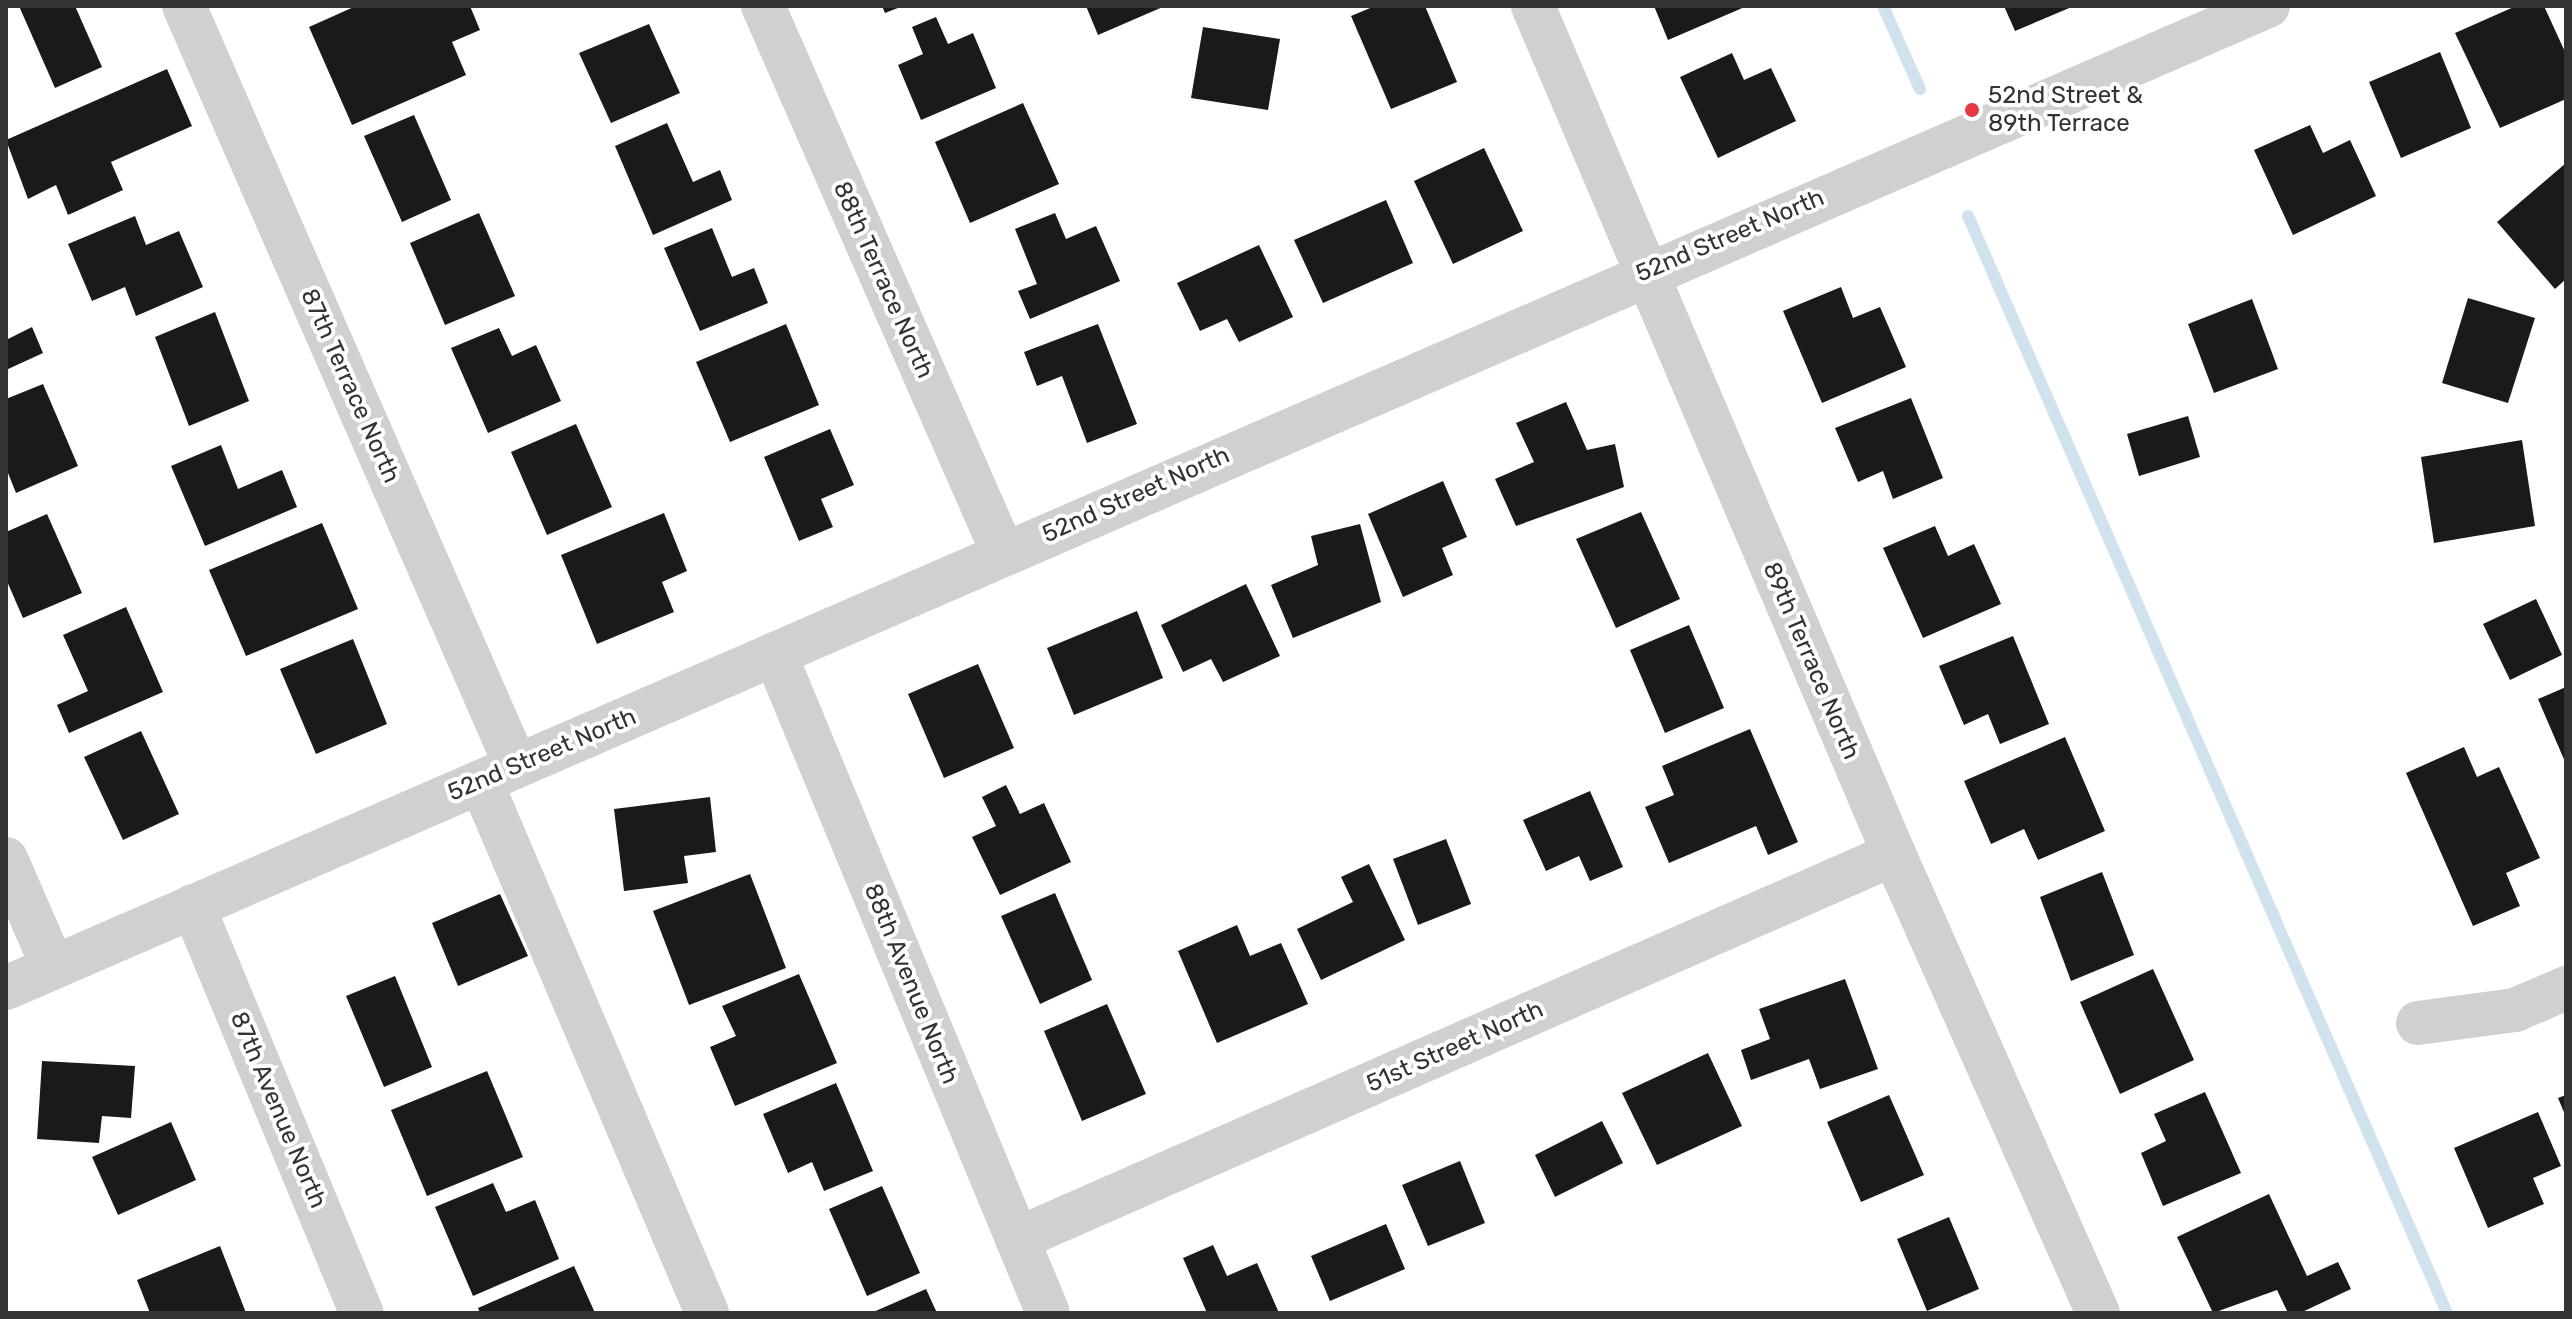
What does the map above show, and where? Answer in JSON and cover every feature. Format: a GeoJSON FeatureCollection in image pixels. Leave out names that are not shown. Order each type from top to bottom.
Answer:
{"type":"FeatureCollection","features":[{"type":"Feature","properties":{"kind":"street","name":"87th Terrace North"},"geometry":{"type":"LineString","coordinates":[[184,6],[499,774],[707,1313]]}},
{"type":"Feature","properties":{"kind":"street","name":"88th Terrace North"},"geometry":{"type":"LineString","coordinates":[[763,6],[1003,553]]}},
{"type":"Feature","properties":{"kind":"street","name":"89th Terrace North"},"geometry":{"type":"LineString","coordinates":[[1533,6],[1894,854],[2098,1313]]}},
{"type":"Feature","properties":{"kind":"street","name":"52nd Street North"},"geometry":{"type":"LineString","coordinates":[[6,988],[1645,273],[2218,16],[2268,6]]}},
{"type":"Feature","properties":{"kind":"street","name":"88th Avenue North"},"geometry":{"type":"LineString","coordinates":[[775,654],[1048,1313]]}},
{"type":"Feature","properties":{"kind":"street","name":"51st Street North"},"geometry":{"type":"LineString","coordinates":[[1017,1239],[1894,854]]}},
{"type":"Feature","properties":{"kind":"street"},"geometry":{"type":"LineString","coordinates":[[6,859],[53,967]]}},
{"type":"Feature","properties":{"kind":"street","name":"87th Avenue North"},"geometry":{"type":"LineString","coordinates":[[193,906],[362,1313]]}},
{"type":"Feature","properties":{"kind":"street"},"geometry":{"type":"LineString","coordinates":[[2418,1023],[2515,1010],[2566,988]]}},
{"type":"Feature","properties":{"kind":"building"},"geometry":{"type":"Polygon","coordinates":[[[19,6],[75,6],[102,67],[55,88],[19,6]]]}},
{"type":"Feature","properties":{"kind":"building"},"geometry":{"type":"Polygon","coordinates":[[[356,6],[470,6],[480,30],[452,42],[466,75],[352,125],[309,27],[356,6]]]}},
{"type":"Feature","properties":{"kind":"building"},"geometry":{"type":"Polygon","coordinates":[[[882,6],[903,6],[885,13],[882,6]]]}},
{"type":"Feature","properties":{"kind":"building"},"geometry":{"type":"Polygon","coordinates":[[[1086,6],[1165,6],[1098,35],[1086,6]]]}},
{"type":"Feature","properties":{"kind":"building"},"geometry":{"type":"Polygon","coordinates":[[[1375,6],[1425,6],[1457,82],[1391,109],[1351,16],[1375,6]]]}},
{"type":"Feature","properties":{"kind":"building"},"geometry":{"type":"Polygon","coordinates":[[[1654,6],[1747,6],[1668,40],[1654,6]]]}},
{"type":"Feature","properties":{"kind":"building"},"geometry":{"type":"Polygon","coordinates":[[[2004,6],[2074,6],[2015,31],[2004,6]]]}},
{"type":"Feature","properties":{"kind":"building"},"geometry":{"type":"Polygon","coordinates":[[[2516,6],[2544,6],[2566,54],[2566,99],[2500,128],[2455,33],[2516,6]]]}},
{"type":"Feature","properties":{"kind":"building"},"geometry":{"type":"Polygon","coordinates":[[[936,17],[948,44],[973,33],[996,88],[921,120],[898,65],[923,54],[912,27],[936,17]]]}},
{"type":"Feature","properties":{"kind":"building"},"geometry":{"type":"Polygon","coordinates":[[[649,24],[680,93],[611,123],[579,53],[649,24]]]}},
{"type":"Feature","properties":{"kind":"building"},"geometry":{"type":"Polygon","coordinates":[[[1203,27],[1280,39],[1268,110],[1191,98],[1203,27]]]}},
{"type":"Feature","properties":{"kind":"building"},"geometry":{"type":"Polygon","coordinates":[[[2440,52],[2471,128],[2401,158],[2369,82],[2440,52]]]}},
{"type":"Feature","properties":{"kind":"building"},"geometry":{"type":"Polygon","coordinates":[[[1732,53],[1744,80],[1771,68],[1796,121],[1718,158],[1680,77],[1732,53]]]}},
{"type":"Feature","properties":{"kind":"building"},"geometry":{"type":"Polygon","coordinates":[[[167,69],[192,126],[111,162],[123,190],[68,215],[56,185],[28,199],[6,140],[167,69]]]}},
{"type":"Feature","properties":{"kind":"building"},"geometry":{"type":"Polygon","coordinates":[[[1023,103],[1059,184],[970,223],[935,142],[1023,103]]]}},
{"type":"Feature","properties":{"kind":"building"},"geometry":{"type":"Polygon","coordinates":[[[414,115],[451,200],[402,222],[364,136],[414,115]]]}},
{"type":"Feature","properties":{"kind":"building"},"geometry":{"type":"Polygon","coordinates":[[[667,123],[693,182],[720,170],[732,200],[653,235],[615,146],[667,123]]]}},
{"type":"Feature","properties":{"kind":"building"},"geometry":{"type":"Polygon","coordinates":[[[2310,125],[2323,153],[2350,140],[2376,196],[2293,235],[2254,150],[2310,125]]]}},
{"type":"Feature","properties":{"kind":"building"},"geometry":{"type":"Polygon","coordinates":[[[1484,148],[1523,231],[1453,264],[1414,181],[1484,148]]]}},
{"type":"Feature","properties":{"kind":"building"},"geometry":{"type":"Polygon","coordinates":[[[2566,163],[2566,279],[2555,289],[2497,222],[2566,163]]]}},
{"type":"Feature","properties":{"kind":"building"},"geometry":{"type":"Polygon","coordinates":[[[1386,200],[1413,263],[1323,303],[1294,240],[1386,200]]]}},
{"type":"Feature","properties":{"kind":"building"},"geometry":{"type":"Polygon","coordinates":[[[479,213],[515,296],[445,325],[410,243],[479,213]]]}},
{"type":"Feature","properties":{"kind":"building"},"geometry":{"type":"Polygon","coordinates":[[[1055,213],[1066,239],[1096,226],[1120,281],[1030,319],[1018,291],[1037,284],[1015,229],[1055,213]]]}},
{"type":"Feature","properties":{"kind":"building"},"geometry":{"type":"Polygon","coordinates":[[[135,216],[146,245],[179,231],[203,287],[136,316],[125,287],[92,301],[68,244],[135,216]]]}},
{"type":"Feature","properties":{"kind":"building"},"geometry":{"type":"Polygon","coordinates":[[[712,228],[732,277],[754,268],[768,303],[700,331],[664,248],[712,228]]]}},
{"type":"Feature","properties":{"kind":"building"},"geometry":{"type":"Polygon","coordinates":[[[1259,245],[1293,317],[1239,342],[1227,319],[1200,331],[1177,283],[1259,245]]]}},
{"type":"Feature","properties":{"kind":"building"},"geometry":{"type":"Polygon","coordinates":[[[1841,287],[1853,318],[1880,307],[1906,367],[1822,403],[1783,311],[1841,287]]]}},
{"type":"Feature","properties":{"kind":"building"},"geometry":{"type":"Polygon","coordinates":[[[2468,298],[2535,318],[2508,403],[2442,383],[2468,298]]]}},
{"type":"Feature","properties":{"kind":"building"},"geometry":{"type":"Polygon","coordinates":[[[2252,299],[2278,369],[2214,393],[2188,324],[2252,299]]]}},
{"type":"Feature","properties":{"kind":"building"},"geometry":{"type":"Polygon","coordinates":[[[215,312],[249,401],[189,426],[155,337],[215,312]]]}},
{"type":"Feature","properties":{"kind":"building"},"geometry":{"type":"Polygon","coordinates":[[[786,324],[819,405],[730,442],[696,362],[786,324]]]}},
{"type":"Feature","properties":{"kind":"building"},"geometry":{"type":"Polygon","coordinates":[[[1098,324],[1137,424],[1087,443],[1062,376],[1037,386],[1024,352],[1098,324]]]}},
{"type":"Feature","properties":{"kind":"building"},"geometry":{"type":"Polygon","coordinates":[[[32,327],[43,353],[6,370],[6,340],[32,327]]]}},
{"type":"Feature","properties":{"kind":"building"},"geometry":{"type":"Polygon","coordinates":[[[499,328],[512,356],[536,345],[561,401],[488,433],[451,348],[499,328]]]}},
{"type":"Feature","properties":{"kind":"building"},"geometry":{"type":"Polygon","coordinates":[[[43,384],[78,466],[16,493],[6,468],[6,399],[43,384]]]}},
{"type":"Feature","properties":{"kind":"building"},"geometry":{"type":"Polygon","coordinates":[[[1911,398],[1943,478],[1893,499],[1883,471],[1858,482],[1835,428],[1911,398]]]}},
{"type":"Feature","properties":{"kind":"building"},"geometry":{"type":"Polygon","coordinates":[[[1566,402],[1587,450],[1615,444],[1624,487],[1516,526],[1495,479],[1534,462],[1516,423],[1566,402]]]}},
{"type":"Feature","properties":{"kind":"building"},"geometry":{"type":"Polygon","coordinates":[[[2188,416],[2200,457],[2139,476],[2127,434],[2188,416]]]}},
{"type":"Feature","properties":{"kind":"building"},"geometry":{"type":"Polygon","coordinates":[[[576,424],[612,507],[547,535],[511,452],[576,424]]]}},
{"type":"Feature","properties":{"kind":"building"},"geometry":{"type":"Polygon","coordinates":[[[830,429],[854,485],[821,499],[833,527],[799,541],[764,457],[830,429]]]}},
{"type":"Feature","properties":{"kind":"building"},"geometry":{"type":"Polygon","coordinates":[[[2522,440],[2535,526],[2434,543],[2421,457],[2522,440]]]}},
{"type":"Feature","properties":{"kind":"building"},"geometry":{"type":"Polygon","coordinates":[[[221,445],[238,489],[282,470],[297,507],[205,546],[171,466],[221,445]]]}},
{"type":"Feature","properties":{"kind":"building"},"geometry":{"type":"Polygon","coordinates":[[[1443,481],[1467,537],[1442,548],[1453,575],[1403,597],[1368,514],[1443,481]]]}},
{"type":"Feature","properties":{"kind":"building"},"geometry":{"type":"Polygon","coordinates":[[[1641,512],[1680,599],[1616,628],[1576,539],[1641,512]]]}},
{"type":"Feature","properties":{"kind":"building"},"geometry":{"type":"Polygon","coordinates":[[[664,513],[687,571],[662,582],[674,612],[597,644],[561,555],[664,513]]]}},
{"type":"Feature","properties":{"kind":"building"},"geometry":{"type":"Polygon","coordinates":[[[47,514],[82,593],[23,618],[6,579],[6,532],[47,514]]]}},
{"type":"Feature","properties":{"kind":"building"},"geometry":{"type":"Polygon","coordinates":[[[322,523],[358,609],[246,656],[209,570],[322,523]]]}},
{"type":"Feature","properties":{"kind":"building"},"geometry":{"type":"Polygon","coordinates":[[[1360,524],[1381,602],[1293,638],[1271,585],[1318,565],[1311,536],[1360,524]]]}},
{"type":"Feature","properties":{"kind":"building"},"geometry":{"type":"Polygon","coordinates":[[[1935,526],[1948,556],[1974,544],[2001,604],[1923,638],[1883,548],[1935,526]]]}},
{"type":"Feature","properties":{"kind":"building"},"geometry":{"type":"Polygon","coordinates":[[[1246,584],[1280,656],[1223,682],[1211,659],[1183,672],[1161,625],[1246,584]]]}},
{"type":"Feature","properties":{"kind":"building"},"geometry":{"type":"Polygon","coordinates":[[[2536,599],[2562,655],[2510,680],[2483,624],[2536,599]]]}},
{"type":"Feature","properties":{"kind":"building"},"geometry":{"type":"Polygon","coordinates":[[[126,607],[163,692],[69,733],[57,705],[88,691],[63,635],[126,607]]]}},
{"type":"Feature","properties":{"kind":"building"},"geometry":{"type":"Polygon","coordinates":[[[1137,611],[1163,678],[1074,715],[1047,648],[1137,611]]]}},
{"type":"Feature","properties":{"kind":"building"},"geometry":{"type":"Polygon","coordinates":[[[1689,625],[1724,708],[1665,733],[1630,650],[1689,625]]]}},
{"type":"Feature","properties":{"kind":"building"},"geometry":{"type":"Polygon","coordinates":[[[2013,636],[2049,724],[2000,744],[1988,714],[1964,725],[1939,666],[2013,636]]]}},
{"type":"Feature","properties":{"kind":"building"},"geometry":{"type":"Polygon","coordinates":[[[353,639],[387,724],[316,754],[280,669],[353,639]]]}},
{"type":"Feature","properties":{"kind":"building"},"geometry":{"type":"Polygon","coordinates":[[[978,664],[1014,748],[944,778],[908,694],[978,664]]]}},
{"type":"Feature","properties":{"kind":"building"},"geometry":{"type":"Polygon","coordinates":[[[2566,687],[2566,764],[2538,699],[2566,687]]]}},
{"type":"Feature","properties":{"kind":"building"},"geometry":{"type":"Polygon","coordinates":[[[1750,729],[1798,842],[1768,855],[1756,826],[1669,863],[1645,807],[1674,795],[1662,766],[1750,729]]]}},
{"type":"Feature","properties":{"kind":"building"},"geometry":{"type":"Polygon","coordinates":[[[141,731],[179,814],[123,840],[84,757],[141,731]]]}},
{"type":"Feature","properties":{"kind":"building"},"geometry":{"type":"Polygon","coordinates":[[[2065,737],[2105,831],[2038,860],[2024,829],[1991,844],[1964,781],[2065,737]]]}},
{"type":"Feature","properties":{"kind":"building"},"geometry":{"type":"Polygon","coordinates":[[[2464,747],[2477,777],[2499,767],[2540,858],[2506,873],[2520,906],[2473,926],[2406,773],[2464,747]]]}},
{"type":"Feature","properties":{"kind":"building"},"geometry":{"type":"Polygon","coordinates":[[[1006,785],[1020,814],[1044,803],[1071,862],[1000,895],[972,837],[996,826],[982,797],[1006,785]]]}},
{"type":"Feature","properties":{"kind":"building"},"geometry":{"type":"Polygon","coordinates":[[[1590,791],[1623,867],[1590,881],[1579,856],[1546,871],[1523,820],[1590,791]]]}},
{"type":"Feature","properties":{"kind":"building"},"geometry":{"type":"Polygon","coordinates":[[[710,797],[716,852],[684,856],[688,883],[624,891],[614,809],[710,797]]]}},
{"type":"Feature","properties":{"kind":"building"},"geometry":{"type":"Polygon","coordinates":[[[1446,839],[1471,904],[1418,925],[1393,859],[1446,839]]]}},
{"type":"Feature","properties":{"kind":"building"},"geometry":{"type":"Polygon","coordinates":[[[1369,864],[1405,940],[1321,980],[1297,929],[1353,902],[1341,877],[1369,864]]]}},
{"type":"Feature","properties":{"kind":"building"},"geometry":{"type":"Polygon","coordinates":[[[2102,872],[2134,955],[2071,981],[2040,897],[2102,872]]]}},
{"type":"Feature","properties":{"kind":"building"},"geometry":{"type":"Polygon","coordinates":[[[750,874],[786,968],[689,1005],[653,911],[750,874]]]}},
{"type":"Feature","properties":{"kind":"building"},"geometry":{"type":"Polygon","coordinates":[[[1055,893],[1092,980],[1040,1004],[1001,916],[1055,893]]]}},
{"type":"Feature","properties":{"kind":"building"},"geometry":{"type":"Polygon","coordinates":[[[500,894],[528,956],[458,986],[432,923],[500,894]]]}},
{"type":"Feature","properties":{"kind":"building"},"geometry":{"type":"Polygon","coordinates":[[[1237,925],[1250,956],[1281,943],[1308,1004],[1217,1043],[1178,951],[1237,925]]]}},
{"type":"Feature","properties":{"kind":"building"},"geometry":{"type":"Polygon","coordinates":[[[2153,969],[2194,1060],[2120,1094],[2080,1002],[2153,969]]]}},
{"type":"Feature","properties":{"kind":"building"},"geometry":{"type":"Polygon","coordinates":[[[799,974],[837,1063],[735,1106],[710,1047],[736,1036],[722,1006],[799,974]]]}},
{"type":"Feature","properties":{"kind":"building"},"geometry":{"type":"Polygon","coordinates":[[[395,976],[432,1067],[384,1087],[346,996],[395,976]]]}},
{"type":"Feature","properties":{"kind":"building"},"geometry":{"type":"Polygon","coordinates":[[[1845,979],[1878,1069],[1820,1089],[1809,1059],[1751,1080],[1741,1050],[1770,1039],[1759,1009],[1845,979]]]}},
{"type":"Feature","properties":{"kind":"building"},"geometry":{"type":"Polygon","coordinates":[[[1107,1004],[1146,1094],[1082,1121],[1044,1031],[1107,1004]]]}},
{"type":"Feature","properties":{"kind":"building"},"geometry":{"type":"Polygon","coordinates":[[[1708,1053],[1742,1126],[1657,1165],[1622,1093],[1708,1053]]]}},
{"type":"Feature","properties":{"kind":"building"},"geometry":{"type":"Polygon","coordinates":[[[42,1061],[135,1066],[131,1118],[102,1116],[99,1143],[37,1139],[42,1061]]]}},
{"type":"Feature","properties":{"kind":"building"},"geometry":{"type":"Polygon","coordinates":[[[487,1071],[523,1157],[427,1196],[391,1110],[487,1071]]]}},
{"type":"Feature","properties":{"kind":"building"},"geometry":{"type":"Polygon","coordinates":[[[836,1083],[873,1171],[824,1191],[812,1162],[788,1173],[763,1114],[836,1083]]]}},
{"type":"Feature","properties":{"kind":"building"},"geometry":{"type":"Polygon","coordinates":[[[2205,1092],[2241,1173],[2163,1206],[2141,1153],[2166,1141],[2154,1114],[2205,1092]]]}},
{"type":"Feature","properties":{"kind":"building"},"geometry":{"type":"Polygon","coordinates":[[[1889,1095],[1924,1175],[1861,1202],[1827,1122],[1889,1095]]]}},
{"type":"Feature","properties":{"kind":"building"},"geometry":{"type":"Polygon","coordinates":[[[2566,1095],[2566,1117],[2558,1098],[2566,1095]]]}},
{"type":"Feature","properties":{"kind":"building"},"geometry":{"type":"Polygon","coordinates":[[[2538,1112],[2561,1166],[2533,1178],[2544,1204],[2488,1228],[2454,1148],[2538,1112]]]}},
{"type":"Feature","properties":{"kind":"building"},"geometry":{"type":"Polygon","coordinates":[[[1602,1121],[1623,1163],[1555,1197],[1535,1155],[1602,1121]]]}},
{"type":"Feature","properties":{"kind":"building"},"geometry":{"type":"Polygon","coordinates":[[[171,1122],[196,1180],[118,1215],[92,1157],[171,1122]]]}},
{"type":"Feature","properties":{"kind":"building"},"geometry":{"type":"Polygon","coordinates":[[[1460,1161],[1485,1223],[1428,1246],[1402,1185],[1460,1161]]]}},
{"type":"Feature","properties":{"kind":"building"},"geometry":{"type":"Polygon","coordinates":[[[493,1183],[506,1212],[535,1200],[559,1259],[473,1296],[435,1207],[493,1183]]]}},
{"type":"Feature","properties":{"kind":"building"},"geometry":{"type":"Polygon","coordinates":[[[882,1186],[920,1273],[867,1296],[829,1209],[882,1186]]]}},
{"type":"Feature","properties":{"kind":"building"},"geometry":{"type":"Polygon","coordinates":[[[2269,1194],[2307,1276],[2338,1262],[2351,1289],[2300,1313],[2288,1313],[2277,1290],[2213,1313],[2177,1237],[2269,1194]]]}},
{"type":"Feature","properties":{"kind":"building"},"geometry":{"type":"Polygon","coordinates":[[[1949,1217],[1979,1289],[1927,1311],[1897,1239],[1949,1217]]]}},
{"type":"Feature","properties":{"kind":"building"},"geometry":{"type":"Polygon","coordinates":[[[1386,1224],[1405,1269],[1330,1301],[1311,1256],[1386,1224]]]}},
{"type":"Feature","properties":{"kind":"building"},"geometry":{"type":"Polygon","coordinates":[[[1213,1245],[1227,1276],[1257,1263],[1279,1313],[1207,1313],[1183,1258],[1213,1245]]]}},
{"type":"Feature","properties":{"kind":"building"},"geometry":{"type":"Polygon","coordinates":[[[220,1246],[246,1313],[150,1313],[137,1280],[220,1246]]]}},
{"type":"Feature","properties":{"kind":"building"},"geometry":{"type":"Polygon","coordinates":[[[574,1266],[595,1313],[480,1313],[478,1308],[574,1266]]]}},
{"type":"Feature","properties":{"kind":"building"},"geometry":{"type":"Polygon","coordinates":[[[926,1289],[937,1313],[871,1313],[926,1289]]]}},
{"type":"Feature","properties":{"kind":"waterway"},"geometry":{"type":"LineString","coordinates":[[1883,6],[1920,89]]}},
{"type":"Feature","properties":{"kind":"waterway"},"geometry":{"type":"LineString","coordinates":[[1968,216],[2447,1313]]}},
{"type":"Feature","properties":{"kind":"place","name":"52nd Street & 89th Terrace"},"geometry":{"type":"Point","coordinates":[1972,110]}}]}
